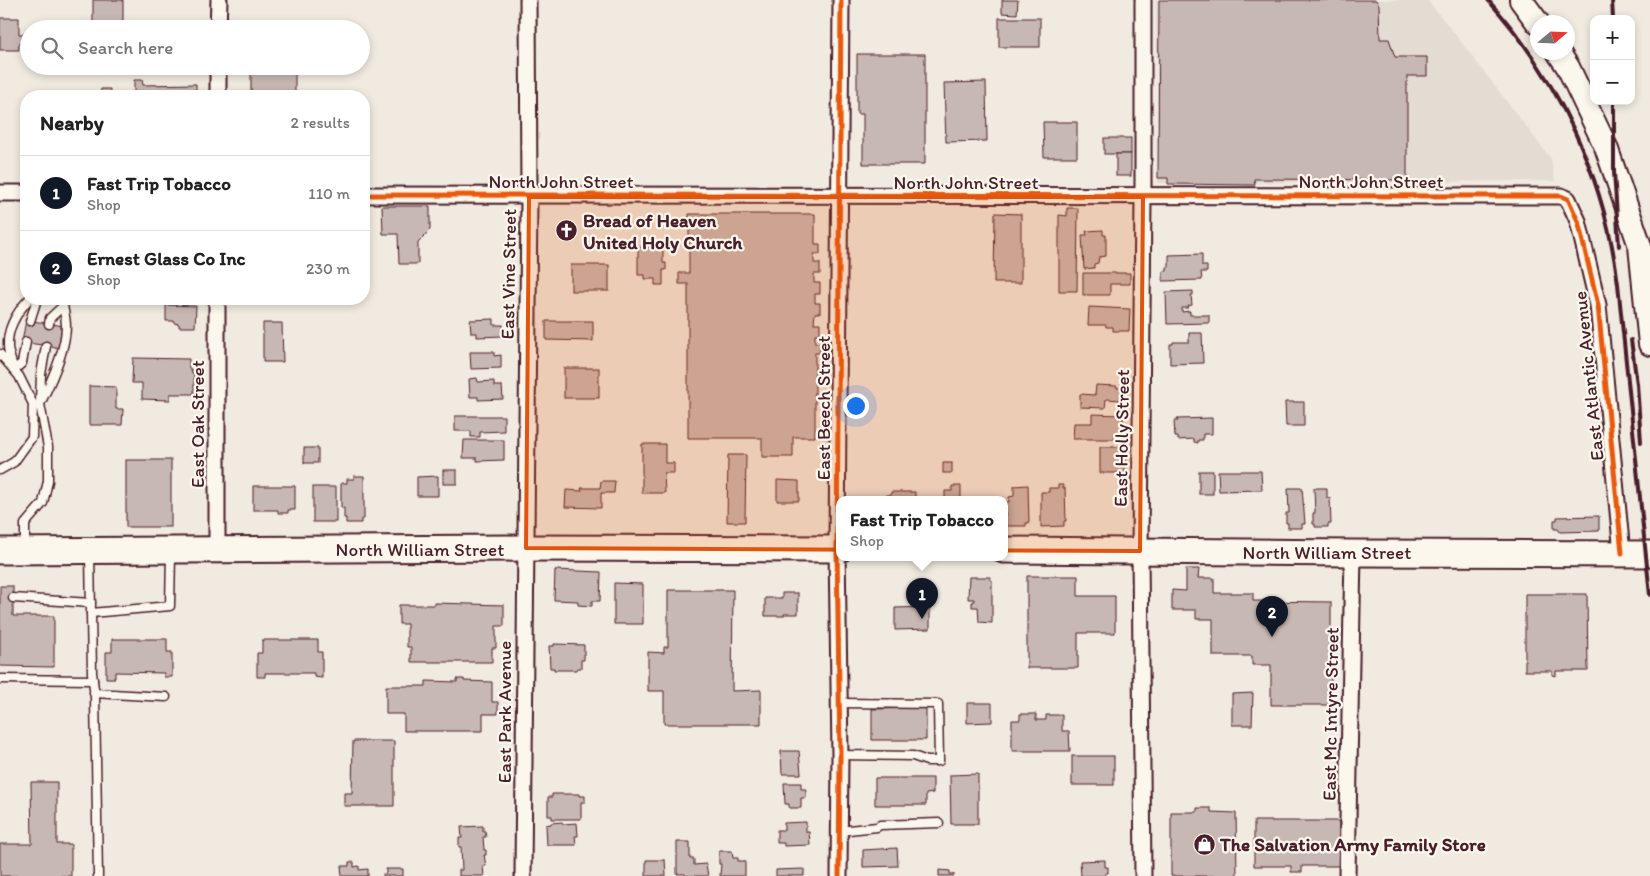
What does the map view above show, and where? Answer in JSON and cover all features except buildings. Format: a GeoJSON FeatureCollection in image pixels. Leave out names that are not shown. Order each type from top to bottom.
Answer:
{"type":"FeatureCollection","features":[{"type":"Feature","properties":{"kind":"main road","name":"North William Street"},"geometry":{"type":"LineString","coordinates":[[0,551],[526,548],[836,549]]}},
{"type":"Feature","properties":{"kind":"main road","name":"North William Street"},"geometry":{"type":"LineString","coordinates":[[1008,550],[1650,554]]}},
{"type":"Feature","properties":{"kind":"street"},"geometry":{"type":"LineString","coordinates":[[218,20],[219,0]]}},
{"type":"Feature","properties":{"kind":"street","name":"East Vine Street"},"geometry":{"type":"LineString","coordinates":[[526,548],[529,196],[528,0]]}},
{"type":"Feature","properties":{"kind":"street","name":"East Beech Street"},"geometry":{"type":"LineString","coordinates":[[838,496],[841,0]]}},
{"type":"Feature","properties":{"kind":"street","name":"East Holly Street"},"geometry":{"type":"LineString","coordinates":[[1143,0],[1140,551],[1143,876]]}},
{"type":"Feature","properties":{"kind":"street"},"geometry":{"type":"LineString","coordinates":[[1521,0],[1532,15]]}},
{"type":"Feature","properties":{"kind":"street"},"geometry":{"type":"LineString","coordinates":[[1563,60],[1606,147],[1645,246],[1650,344]]}},
{"type":"Feature","properties":{"kind":"street"},"geometry":{"type":"LineString","coordinates":[[218,75],[218,90]]}},
{"type":"Feature","properties":{"kind":"street"},"geometry":{"type":"LineString","coordinates":[[0,193],[20,193]]}},
{"type":"Feature","properties":{"kind":"street","name":"North John Street"},"geometry":{"type":"LineString","coordinates":[[370,196],[1552,196],[1568,199]]}},
{"type":"Feature","properties":{"kind":"street","name":"East Atlantic Avenue"},"geometry":{"type":"LineString","coordinates":[[1568,199],[1578,221],[1598,305],[1622,553]]}},
{"type":"Feature","properties":{"kind":"street","name":"East Oak Street"},"geometry":{"type":"LineString","coordinates":[[217,305],[217,549]]}},
{"type":"Feature","properties":{"kind":"street","name":"East Park Avenue"},"geometry":{"type":"LineString","coordinates":[[523,876],[526,548]]}},
{"type":"Feature","properties":{"kind":"street","name":"East Mc Intyre Street"},"geometry":{"type":"LineString","coordinates":[[1347,876],[1353,553]]}},
{"type":"Feature","properties":{"kind":"street","name":"East Beech Street"},"geometry":{"type":"LineString","coordinates":[[838,561],[839,876]]}},
{"type":"Feature","properties":{"kind":"lane"},"geometry":{"type":"LineString","coordinates":[[14,370],[8,346],[10,330],[15,318],[25,305]]}},
{"type":"Feature","properties":{"kind":"lane"},"geometry":{"type":"LineString","coordinates":[[30,321],[35,305]]}},
{"type":"Feature","properties":{"kind":"lane"},"geometry":{"type":"LineString","coordinates":[[49,324],[50,318],[61,305]]}},
{"type":"Feature","properties":{"kind":"lane"},"geometry":{"type":"LineString","coordinates":[[36,404],[52,379],[64,344],[66,326],[63,305]]}},
{"type":"Feature","properties":{"kind":"lane"},"geometry":{"type":"LineString","coordinates":[[14,370],[22,363],[26,342]]}},
{"type":"Feature","properties":{"kind":"lane"},"geometry":{"type":"LineString","coordinates":[[0,470],[14,462],[32,437],[40,374],[46,346]]}},
{"type":"Feature","properties":{"kind":"lane"},"geometry":{"type":"LineString","coordinates":[[0,354],[14,370],[36,404],[48,447],[48,481],[43,503],[25,524],[25,551]]}},
{"type":"Feature","properties":{"kind":"lane"},"geometry":{"type":"LineString","coordinates":[[90,550],[98,876]]}},
{"type":"Feature","properties":{"kind":"lane"},"geometry":{"type":"LineString","coordinates":[[91,613],[170,606],[172,550]]}},
{"type":"Feature","properties":{"kind":"lane"},"geometry":{"type":"LineString","coordinates":[[13,598],[91,603]]}},
{"type":"Feature","properties":{"kind":"lane"},"geometry":{"type":"LineString","coordinates":[[0,680],[93,680]]}},
{"type":"Feature","properties":{"kind":"lane"},"geometry":{"type":"LineString","coordinates":[[94,693],[166,697]]}},
{"type":"Feature","properties":{"kind":"lane"},"geometry":{"type":"LineString","coordinates":[[839,703],[938,704],[939,761],[927,761],[913,756],[840,755]]}},
{"type":"Feature","properties":{"kind":"lane"},"geometry":{"type":"LineString","coordinates":[[839,831],[877,827],[880,825],[939,823]]}},
{"type":"Feature","properties":{"kind":"highlighted area"},"geometry":{"type":"Polygon","coordinates":[[[529,197],[1143,197],[1140,551],[526,548],[529,197]]]}},
{"type":"Feature","properties":{"kind":"shaded area"},"geometry":{"type":"Polygon","coordinates":[[[1156,0],[1427,0],[1551,159],[1555,181],[1158,183],[1156,0]]]}},
{"type":"Feature","properties":{"kind":"railway"},"geometry":{"type":"LineString","coordinates":[[1488,0],[1536,63],[1557,97],[1575,132],[1590,168],[1602,206],[1612,245],[1618,284],[1650,595]]}},
{"type":"Feature","properties":{"kind":"railway"},"geometry":{"type":"LineString","coordinates":[[1612,0],[1613,15]]}},
{"type":"Feature","properties":{"kind":"railway"},"geometry":{"type":"LineString","coordinates":[[1614,105],[1614,172],[1619,246]]}},
{"type":"Feature","properties":{"kind":"railway"},"geometry":{"type":"LineString","coordinates":[[1631,340],[1637,384],[1641,442]]}},
{"type":"Feature","properties":{"kind":"cycle path"},"geometry":{"type":"LineString","coordinates":[[837,496],[841,0]]}},
{"type":"Feature","properties":{"kind":"cycle path"},"geometry":{"type":"LineString","coordinates":[[370,195],[1561,196],[1568,199],[1578,221],[1598,305],[1622,553]]}},
{"type":"Feature","properties":{"kind":"cycle path"},"geometry":{"type":"LineString","coordinates":[[837,561],[840,755],[839,876]]}},
{"type":"Feature","properties":{"kind":"place","name":"Bread of Heaven United Holy Church"},"geometry":{"type":"Point","coordinates":[567,231]}},
{"type":"Feature","properties":{"kind":"place","name":"Fast Trip Tobacco"},"geometry":{"type":"Point","coordinates":[922,619]}},
{"type":"Feature","properties":{"kind":"place","name":"Ernest Glass Co Inc"},"geometry":{"type":"Point","coordinates":[1272,637]}},
{"type":"Feature","properties":{"kind":"place","name":"The Salvation Army Family Store"},"geometry":{"type":"Point","coordinates":[1204,844]}}]}
